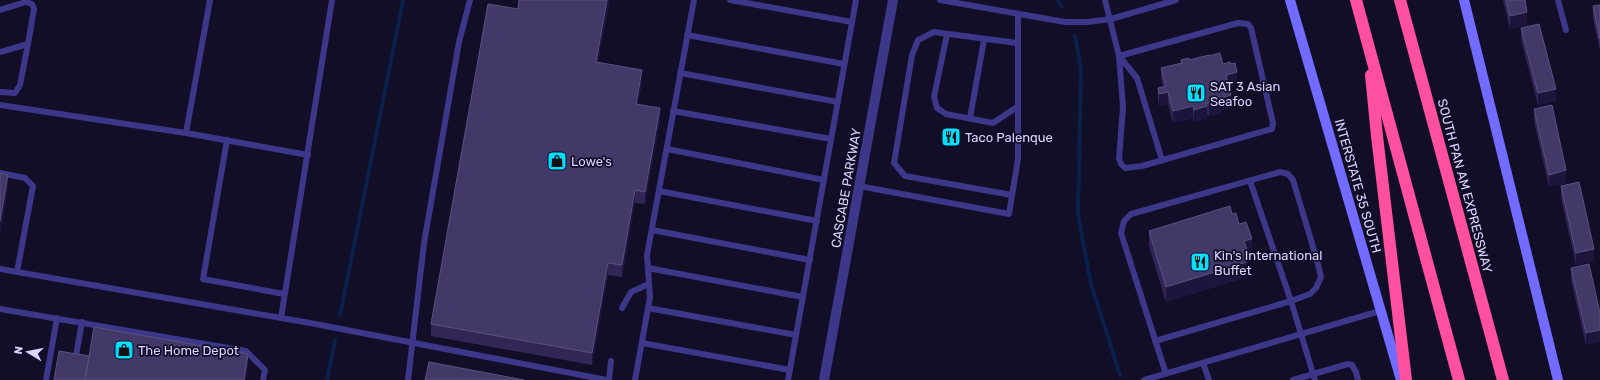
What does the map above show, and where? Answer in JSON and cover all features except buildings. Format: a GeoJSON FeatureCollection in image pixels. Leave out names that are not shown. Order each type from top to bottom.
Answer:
{"type":"FeatureCollection","features":[{"type":"Feature","properties":{"kind":"highway"},"geometry":{"type":"LineString","coordinates":[[1356,0],[1459,380]]}},
{"type":"Feature","properties":{"kind":"highway","name":"SOUTH PAN AM EXPRESSWAY"},"geometry":{"type":"LineString","coordinates":[[1400,0],[1503,380]]}},
{"type":"Feature","properties":{"kind":"highway"},"geometry":{"type":"LineString","coordinates":[[1368,42],[1377,136],[1406,380]]}},
{"type":"Feature","properties":{"kind":"main road","name":"INTERSTATE 35 SOUTH"},"geometry":{"type":"LineString","coordinates":[[1290,0],[1401,380]]}},
{"type":"Feature","properties":{"kind":"main road"},"geometry":{"type":"LineString","coordinates":[[1464,0],[1558,380]]}},
{"type":"Feature","properties":{"kind":"street","name":"CASCABE PARKWAY"},"geometry":{"type":"LineString","coordinates":[[824,380],[893,0]]}},
{"type":"Feature","properties":{"kind":"lane"},"geometry":{"type":"LineString","coordinates":[[186,134],[210,0]]}},
{"type":"Feature","properties":{"kind":"lane"},"geometry":{"type":"LineString","coordinates":[[280,318],[308,155],[332,0]]}},
{"type":"Feature","properties":{"kind":"lane"},"geometry":{"type":"LineString","coordinates":[[408,380],[414,343],[424,243],[459,42],[470,0]]}},
{"type":"Feature","properties":{"kind":"lane"},"geometry":{"type":"LineString","coordinates":[[635,380],[650,297],[647,255],[694,0]]}},
{"type":"Feature","properties":{"kind":"lane"},"geometry":{"type":"LineString","coordinates":[[730,0],[852,22]]}},
{"type":"Feature","properties":{"kind":"lane"},"geometry":{"type":"LineString","coordinates":[[788,380],[856,0]]}},
{"type":"Feature","properties":{"kind":"lane"},"geometry":{"type":"LineString","coordinates":[[940,0],[973,3],[1018,14],[1065,22],[1087,22],[1110,19],[1176,0]]}},
{"type":"Feature","properties":{"kind":"lane"},"geometry":{"type":"LineString","coordinates":[[1105,0],[1119,56],[1123,107],[1119,159],[1125,168],[1142,166],[1272,129],[1273,123],[1251,28],[1248,24],[1238,23],[1119,56]]}},
{"type":"Feature","properties":{"kind":"lane"},"geometry":{"type":"LineString","coordinates":[[1558,0],[1566,30]]}},
{"type":"Feature","properties":{"kind":"lane"},"geometry":{"type":"LineString","coordinates":[[0,10],[26,2],[32,4],[34,10],[20,85],[15,93],[0,92]]}},
{"type":"Feature","properties":{"kind":"lane"},"geometry":{"type":"LineString","coordinates":[[859,186],[1009,214],[1018,159],[1018,14]]}},
{"type":"Feature","properties":{"kind":"lane"},"geometry":{"type":"LineString","coordinates":[[1012,194],[905,176],[894,163],[912,55],[918,40],[934,32],[1017,44]]}},
{"type":"Feature","properties":{"kind":"lane"},"geometry":{"type":"LineString","coordinates":[[947,34],[934,97],[937,108],[946,114],[993,122],[1017,107]]}},
{"type":"Feature","properties":{"kind":"lane"},"geometry":{"type":"LineString","coordinates":[[687,35],[844,64]]}},
{"type":"Feature","properties":{"kind":"lane"},"geometry":{"type":"LineString","coordinates":[[970,118],[984,40]]}},
{"type":"Feature","properties":{"kind":"lane"},"geometry":{"type":"LineString","coordinates":[[0,52],[28,44]]}},
{"type":"Feature","properties":{"kind":"lane"},"geometry":{"type":"LineString","coordinates":[[1119,56],[1138,78],[1162,160]]}},
{"type":"Feature","properties":{"kind":"lane"},"geometry":{"type":"LineString","coordinates":[[680,73],[838,102]]}},
{"type":"Feature","properties":{"kind":"lane"},"geometry":{"type":"LineString","coordinates":[[0,105],[226,140],[308,155]]}},
{"type":"Feature","properties":{"kind":"lane"},"geometry":{"type":"LineString","coordinates":[[673,111],[831,139]]}},
{"type":"Feature","properties":{"kind":"lane"},"geometry":{"type":"LineString","coordinates":[[226,140],[203,279],[284,294]]}},
{"type":"Feature","properties":{"kind":"lane"},"geometry":{"type":"LineString","coordinates":[[667,149],[824,180]]}},
{"type":"Feature","properties":{"kind":"lane"},"geometry":{"type":"LineString","coordinates":[[1155,341],[1291,301],[1310,294],[1316,288],[1321,277],[1317,260],[1292,180],[1288,174],[1280,172],[1131,214],[1124,221],[1121,233],[1155,341],[1166,374]]}},
{"type":"Feature","properties":{"kind":"lane"},"geometry":{"type":"LineString","coordinates":[[0,174],[25,178],[33,186],[17,272]]}},
{"type":"Feature","properties":{"kind":"lane"},"geometry":{"type":"LineString","coordinates":[[1250,181],[1302,334],[1315,380]]}},
{"type":"Feature","properties":{"kind":"lane"},"geometry":{"type":"LineString","coordinates":[[659,191],[817,221]]}},
{"type":"Feature","properties":{"kind":"lane"},"geometry":{"type":"LineString","coordinates":[[652,230],[810,260]]}},
{"type":"Feature","properties":{"kind":"lane"},"geometry":{"type":"LineString","coordinates":[[648,268],[803,297]]}},
{"type":"Feature","properties":{"kind":"lane"},"geometry":{"type":"LineString","coordinates":[[0,269],[280,318],[608,380],[612,361]]}},
{"type":"Feature","properties":{"kind":"lane"},"geometry":{"type":"LineString","coordinates":[[622,308],[631,292],[649,284]]}},
{"type":"Feature","properties":{"kind":"lane"},"geometry":{"type":"LineString","coordinates":[[648,308],[796,335]]}},
{"type":"Feature","properties":{"kind":"lane"},"geometry":{"type":"LineString","coordinates":[[0,309],[246,351],[265,370],[263,380]]}},
{"type":"Feature","properties":{"kind":"lane"},"geometry":{"type":"LineString","coordinates":[[1144,380],[1380,311]]}},
{"type":"Feature","properties":{"kind":"lane"},"geometry":{"type":"LineString","coordinates":[[46,380],[57,318]]}},
{"type":"Feature","properties":{"kind":"lane"},"geometry":{"type":"LineString","coordinates":[[74,365],[82,322]]}},
{"type":"Feature","properties":{"kind":"lane"},"geometry":{"type":"LineString","coordinates":[[642,343],[790,370]]}},
{"type":"Feature","properties":{"kind":"lane"},"geometry":{"type":"LineString","coordinates":[[1203,363],[1209,380]]}},
{"type":"Feature","properties":{"kind":"lane"},"geometry":{"type":"LineString","coordinates":[[1293,380],[1348,364],[1352,365],[1358,380]]}},
{"type":"Feature","properties":{"kind":"waterway"},"geometry":{"type":"LineString","coordinates":[[340,315],[403,0]]}},
{"type":"Feature","properties":{"kind":"waterway"},"geometry":{"type":"LineString","coordinates":[[1057,0],[1062,7]]}},
{"type":"Feature","properties":{"kind":"waterway"},"geometry":{"type":"LineString","coordinates":[[1075,36],[1081,70],[1078,215],[1091,284],[1120,375]]}},
{"type":"Feature","properties":{"kind":"waterway"},"geometry":{"type":"LineString","coordinates":[[327,380],[335,340]]}},
{"type":"Feature","properties":{"kind":"place","name":"SAT 3 Asian Seafoo"},"geometry":{"type":"Point","coordinates":[1196,93]}},
{"type":"Feature","properties":{"kind":"place","name":"Taco Palenque"},"geometry":{"type":"Point","coordinates":[951,137]}},
{"type":"Feature","properties":{"kind":"place","name":"Lowe's"},"geometry":{"type":"Point","coordinates":[557,161]}},
{"type":"Feature","properties":{"kind":"place","name":"Kin's International Buffet"},"geometry":{"type":"Point","coordinates":[1200,262]}},
{"type":"Feature","properties":{"kind":"place","name":"The Home Depot"},"geometry":{"type":"Point","coordinates":[124,350]}}]}
